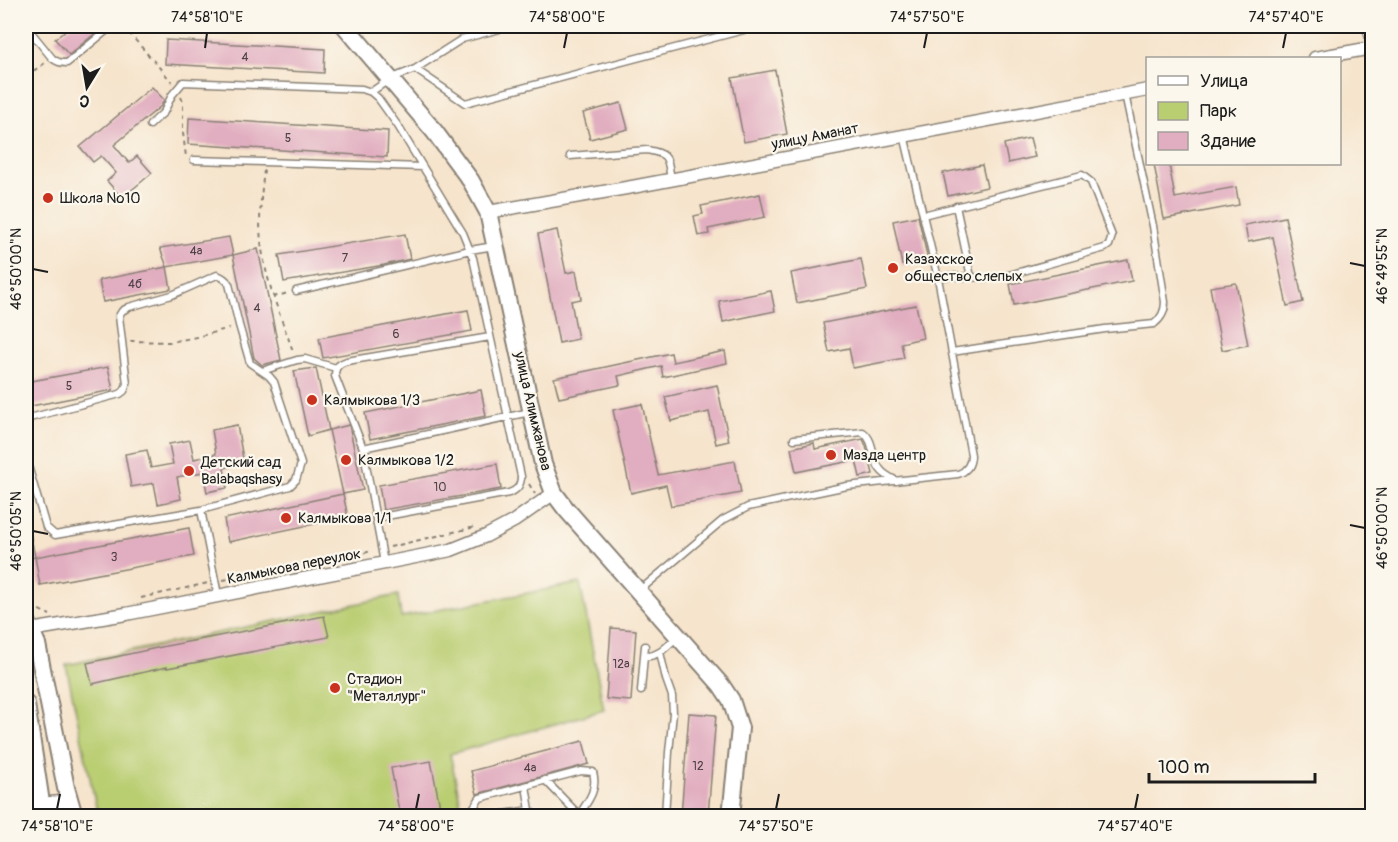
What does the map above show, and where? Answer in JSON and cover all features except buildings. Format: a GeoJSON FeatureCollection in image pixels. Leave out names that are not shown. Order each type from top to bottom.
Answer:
{"type":"FeatureCollection","features":[{"type":"Feature","properties":{"kind":"street","name":"улица Алимжанова"},"geometry":{"type":"LineString","coordinates":[[345,26],[434,131],[471,181],[488,212],[543,464],[554,493],[721,685],[731,700],[740,728],[731,816]]}},
{"type":"Feature","properties":{"kind":"street"},"geometry":{"type":"LineString","coordinates":[[1321,57],[1372,48]]}},
{"type":"Feature","properties":{"kind":"street","name":"улицу Аманат"},"geometry":{"type":"LineString","coordinates":[[488,212],[1146,90]]}},
{"type":"Feature","properties":{"kind":"street","name":"Калмыкова переулок"},"geometry":{"type":"LineString","coordinates":[[27,627],[126,614],[451,550],[486,536],[514,521],[554,493]]}},
{"type":"Feature","properties":{"kind":"street"},"geometry":{"type":"LineString","coordinates":[[26,704],[37,808],[72,809],[38,645],[27,627]]}},
{"type":"Feature","properties":{"kind":"lane"},"geometry":{"type":"LineString","coordinates":[[26,26],[52,58],[61,63],[67,63],[112,26]]}},
{"type":"Feature","properties":{"kind":"lane"},"geometry":{"type":"LineString","coordinates":[[371,92],[390,79],[415,69],[462,39],[511,26]]}},
{"type":"Feature","properties":{"kind":"lane"},"geometry":{"type":"LineString","coordinates":[[415,69],[465,103],[759,26]]}},
{"type":"Feature","properties":{"kind":"lane"},"geometry":{"type":"LineString","coordinates":[[1366,26],[1372,48]]}},
{"type":"Feature","properties":{"kind":"lane"},"geometry":{"type":"LineString","coordinates":[[150,125],[164,112],[172,95],[183,82],[362,88],[378,98],[398,126],[463,232],[470,250],[490,337],[521,476],[520,485],[514,491],[376,518]]}},
{"type":"Feature","properties":{"kind":"lane"},"geometry":{"type":"LineString","coordinates":[[952,352],[1154,324],[1159,320],[1165,308],[1165,302],[1153,226],[1125,94]]}},
{"type":"Feature","properties":{"kind":"lane"},"geometry":{"type":"LineString","coordinates":[[638,592],[723,520],[748,507],[847,486],[958,474],[965,471],[970,463],[971,455],[938,278],[904,135]]}},
{"type":"Feature","properties":{"kind":"lane"},"geometry":{"type":"LineString","coordinates":[[570,156],[647,150],[656,152],[668,159],[671,179]]}},
{"type":"Feature","properties":{"kind":"lane"},"geometry":{"type":"LineString","coordinates":[[194,160],[423,167]]}},
{"type":"Feature","properties":{"kind":"lane"},"geometry":{"type":"LineString","coordinates":[[923,214],[1082,175],[1091,182],[1112,236],[1109,245],[1105,248],[1009,275],[987,278],[948,276],[938,278]]}},
{"type":"Feature","properties":{"kind":"lane"},"geometry":{"type":"LineString","coordinates":[[956,206],[971,278]]}},
{"type":"Feature","properties":{"kind":"lane"},"geometry":{"type":"LineString","coordinates":[[296,291],[495,246]]}},
{"type":"Feature","properties":{"kind":"lane"},"geometry":{"type":"LineString","coordinates":[[26,418],[120,394],[127,384],[119,316],[122,311],[172,295],[217,275],[226,279],[229,284],[250,363],[274,382],[301,464],[299,474],[290,486],[201,510],[55,535],[46,527],[26,459]]}},
{"type":"Feature","properties":{"kind":"lane"},"geometry":{"type":"LineString","coordinates":[[384,563],[363,448],[335,376],[336,368],[340,363],[347,361],[490,337]]}},
{"type":"Feature","properties":{"kind":"lane"},"geometry":{"type":"LineString","coordinates":[[262,371],[305,359],[336,368]]}},
{"type":"Feature","properties":{"kind":"lane"},"geometry":{"type":"LineString","coordinates":[[363,448],[533,412]]}},
{"type":"Feature","properties":{"kind":"lane"},"geometry":{"type":"LineString","coordinates":[[794,439],[864,432],[870,438],[878,467],[882,473],[897,481]]}},
{"type":"Feature","properties":{"kind":"lane"},"geometry":{"type":"LineString","coordinates":[[201,510],[218,596]]}},
{"type":"Feature","properties":{"kind":"lane"},"geometry":{"type":"LineString","coordinates":[[644,656],[650,657],[660,652],[678,636]]}},
{"type":"Feature","properties":{"kind":"lane"},"geometry":{"type":"LineString","coordinates":[[641,691],[645,646]]}},
{"type":"Feature","properties":{"kind":"lane"},"geometry":{"type":"LineString","coordinates":[[660,652],[672,696],[673,713],[665,816]]}},
{"type":"Feature","properties":{"kind":"lane"},"geometry":{"type":"LineString","coordinates":[[468,816],[480,798],[545,780],[581,771],[592,772],[593,795],[580,816],[545,780]]}},
{"type":"Feature","properties":{"kind":"lane"},"geometry":{"type":"LineString","coordinates":[[490,816],[531,813],[526,786]]}},
{"type":"Feature","properties":{"kind":"path"},"geometry":{"type":"LineString","coordinates":[[26,76],[52,58]]}},
{"type":"Feature","properties":{"kind":"path"},"geometry":{"type":"LineString","coordinates":[[264,162],[260,203],[262,249],[273,297],[297,360]]}},
{"type":"Feature","properties":{"kind":"path"},"geometry":{"type":"LineString","coordinates":[[273,297],[296,291]]}},
{"type":"Feature","properties":{"kind":"path"},"geometry":{"type":"LineString","coordinates":[[121,342],[170,342],[239,325]]}},
{"type":"Feature","properties":{"kind":"path"},"geometry":{"type":"LineString","coordinates":[[134,600],[381,549],[475,527]]}},
{"type":"Feature","properties":{"kind":"path"},"geometry":{"type":"LineString","coordinates":[[26,608],[33,606],[52,616]]}},
{"type":"Feature","properties":{"kind":"green space","name":"Стадион \"Металлург\""},"geometry":{"type":"Polygon","coordinates":[[[580,583],[604,710],[450,754],[462,810],[431,816],[98,816],[66,665],[398,595],[401,617],[580,583]]]}},
{"type":"Feature","properties":{"kind":"place","name":"Школа №10"},"geometry":{"type":"Point","coordinates":[48,198]}},
{"type":"Feature","properties":{"kind":"place","name":"Казахское общество слепых"},"geometry":{"type":"Point","coordinates":[893,268]}},
{"type":"Feature","properties":{"kind":"place","name":"Калмыкова 1/3"},"geometry":{"type":"Point","coordinates":[312,400]}},
{"type":"Feature","properties":{"kind":"place","name":"Мазда центр"},"geometry":{"type":"Point","coordinates":[831,455]}},
{"type":"Feature","properties":{"kind":"place","name":"Калмыкова 1/2"},"geometry":{"type":"Point","coordinates":[346,460]}},
{"type":"Feature","properties":{"kind":"place","name":"Детский сад Balabaqshasy"},"geometry":{"type":"Point","coordinates":[189,471]}},
{"type":"Feature","properties":{"kind":"place","name":"Калмыкова 1/1"},"geometry":{"type":"Point","coordinates":[286,518]}},
{"type":"Feature","properties":{"kind":"place","name":"Стадион \"Металлург\""},"geometry":{"type":"Point","coordinates":[335,688]}}]}
